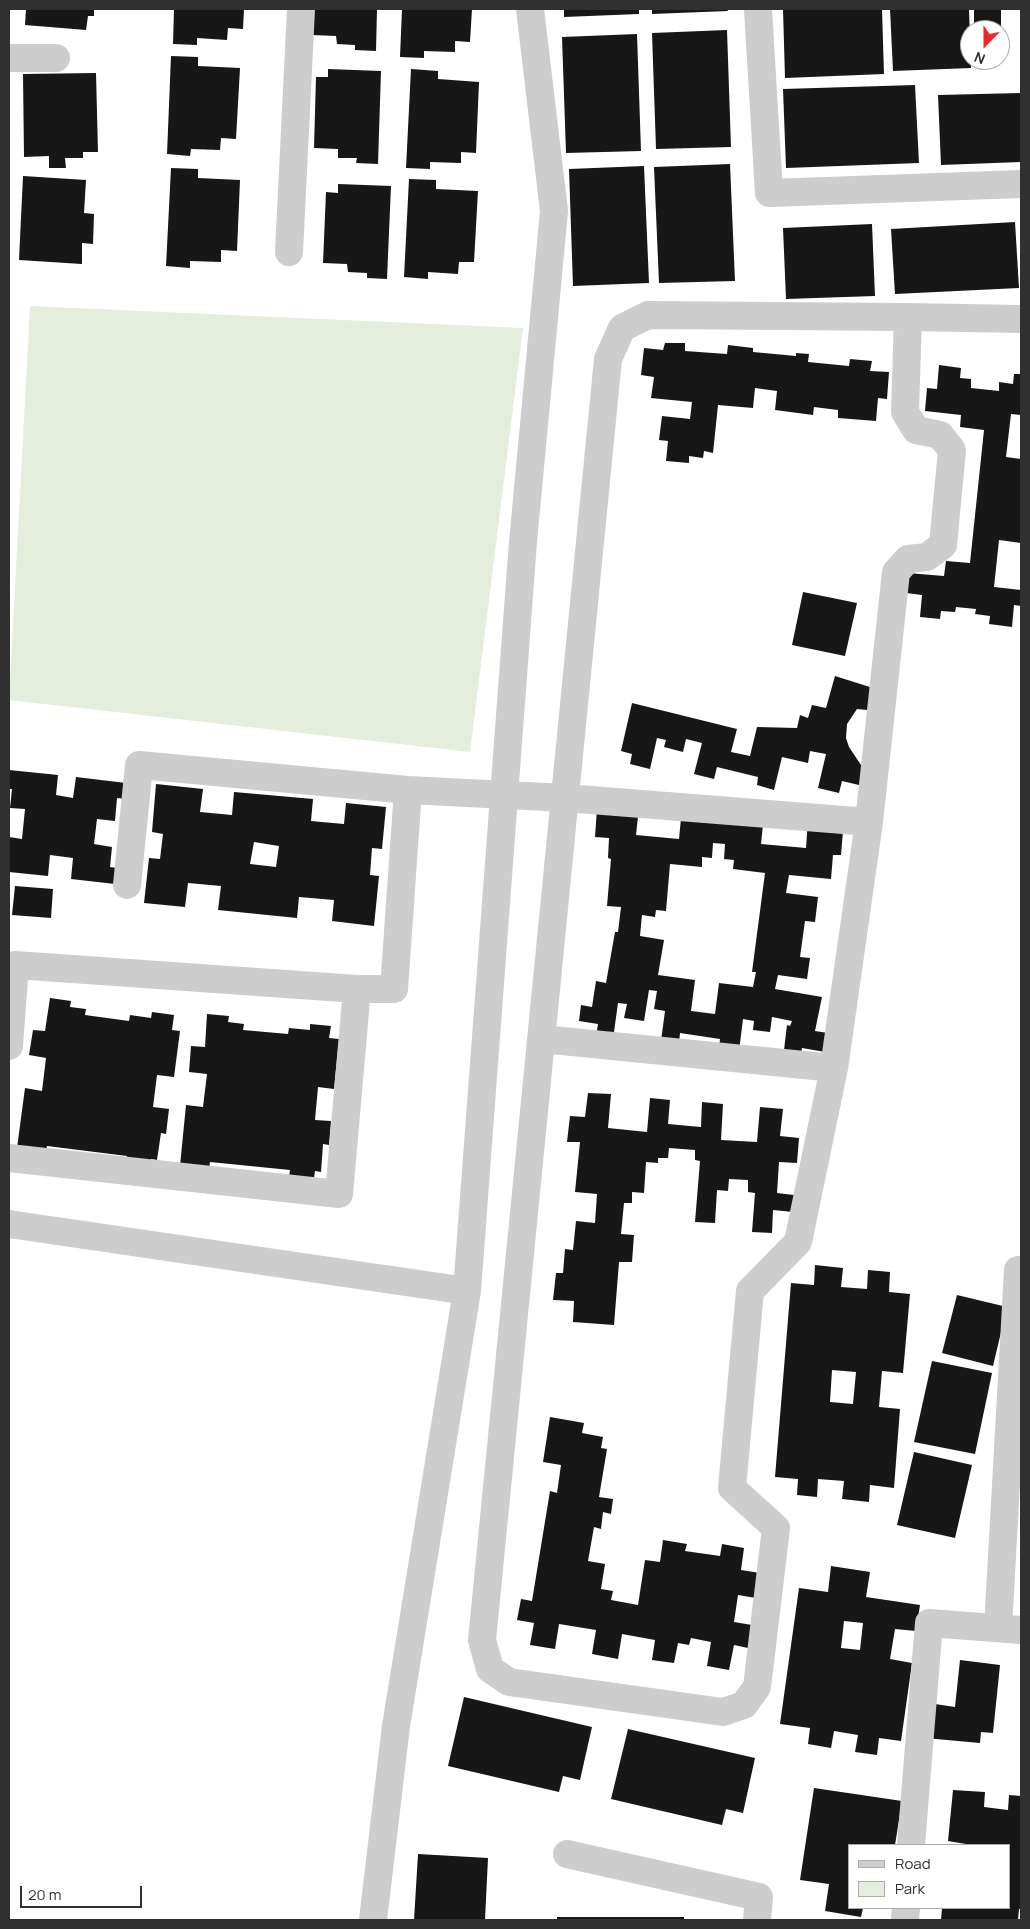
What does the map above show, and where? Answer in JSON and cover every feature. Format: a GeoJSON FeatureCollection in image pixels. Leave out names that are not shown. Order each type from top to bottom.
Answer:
{"type":"FeatureCollection","features":[{"type":"Feature","properties":{"kind":"street"},"geometry":{"type":"LineString","coordinates":[[288,252],[301,9]]}},
{"type":"Feature","properties":{"kind":"street"},"geometry":{"type":"LineString","coordinates":[[373,1920],[396,1726],[467,1291],[523,542],[554,211],[530,9]]}},
{"type":"Feature","properties":{"kind":"street"},"geometry":{"type":"LineString","coordinates":[[758,9],[769,193],[1021,184]]}},
{"type":"Feature","properties":{"kind":"street"},"geometry":{"type":"LineString","coordinates":[[9,58],[56,58]]}},
{"type":"Feature","properties":{"kind":"street"},"geometry":{"type":"LineString","coordinates":[[908,317],[905,412],[916,430],[940,435],[952,450],[942,545],[927,557],[908,559],[896,572],[868,822],[834,1068],[798,1242],[750,1291],[732,1488],[776,1528],[758,1687],[744,1705],[723,1712],[509,1682],[490,1669],[482,1640],[608,359],[622,328],[648,315],[908,317],[1021,319]]}},
{"type":"Feature","properties":{"kind":"street"},"geometry":{"type":"LineString","coordinates":[[127,885],[140,765],[408,790],[566,798],[868,822]]}},
{"type":"Feature","properties":{"kind":"street"},"geometry":{"type":"LineString","coordinates":[[9,1046],[15,965],[357,989],[394,989],[408,790]]}},
{"type":"Feature","properties":{"kind":"street"},"geometry":{"type":"LineString","coordinates":[[9,1158],[339,1194],[357,989]]}},
{"type":"Feature","properties":{"kind":"street"},"geometry":{"type":"LineString","coordinates":[[542,1039],[834,1068]]}},
{"type":"Feature","properties":{"kind":"street"},"geometry":{"type":"LineString","coordinates":[[9,1224],[467,1291]]}},
{"type":"Feature","properties":{"kind":"street"},"geometry":{"type":"LineString","coordinates":[[911,1844],[929,1624],[1009,1629],[1018,1270],[1021,1270]]}},
{"type":"Feature","properties":{"kind":"street"},"geometry":{"type":"LineString","coordinates":[[567,1854],[759,1897],[757,1920]]}},
{"type":"Feature","properties":{"kind":"green space"},"geometry":{"type":"Polygon","coordinates":[[[30,306],[523,328],[470,752],[9,700],[30,306]]]}},
{"type":"Feature","properties":{"kind":"building"},"geometry":{"type":"Polygon","coordinates":[[[26,9],[94,9],[94,16],[88,16],[86,30],[25,25],[26,9]]]}},
{"type":"Feature","properties":{"kind":"building"},"geometry":{"type":"Polygon","coordinates":[[[174,9],[244,9],[243,29],[228,28],[227,40],[197,38],[197,45],[173,44],[174,9]]]}},
{"type":"Feature","properties":{"kind":"building"},"geometry":{"type":"Polygon","coordinates":[[[313,9],[377,9],[376,51],[355,50],[355,45],[337,44],[336,36],[312,35],[313,9]]]}},
{"type":"Feature","properties":{"kind":"building"},"geometry":{"type":"Polygon","coordinates":[[[402,9],[472,9],[470,42],[455,41],[455,52],[424,51],[424,58],[400,57],[402,9]]]}},
{"type":"Feature","properties":{"kind":"building"},"geometry":{"type":"Polygon","coordinates":[[[564,9],[639,9],[639,14],[564,17],[564,9]]]}},
{"type":"Feature","properties":{"kind":"building"},"geometry":{"type":"Polygon","coordinates":[[[652,9],[727,9],[728,11],[652,14],[652,9]]]}},
{"type":"Feature","properties":{"kind":"building"},"geometry":{"type":"Polygon","coordinates":[[[783,9],[882,9],[884,74],[785,78],[783,9]]]}},
{"type":"Feature","properties":{"kind":"building"},"geometry":{"type":"Polygon","coordinates":[[[890,9],[969,9],[969,20],[960,20],[960,68],[893,71],[890,9]]]}},
{"type":"Feature","properties":{"kind":"building"},"geometry":{"type":"Polygon","coordinates":[[[974,9],[1001,9],[1001,20],[974,20],[974,9]]]}},
{"type":"Feature","properties":{"kind":"building"},"geometry":{"type":"Polygon","coordinates":[[[727,30],[731,147],[656,149],[652,33],[727,30]]]}},
{"type":"Feature","properties":{"kind":"building"},"geometry":{"type":"Polygon","coordinates":[[[637,34],[641,151],[566,153],[562,37],[637,34]]]}},
{"type":"Feature","properties":{"kind":"building"},"geometry":{"type":"Polygon","coordinates":[[[171,56],[198,57],[198,66],[240,68],[236,139],[221,138],[220,150],[191,149],[190,156],[167,154],[171,56]]]}},
{"type":"Feature","properties":{"kind":"building"},"geometry":{"type":"Polygon","coordinates":[[[328,69],[381,71],[378,164],[356,163],[357,158],[338,158],[338,149],[314,148],[316,77],[328,77],[328,69]]]}},
{"type":"Feature","properties":{"kind":"building"},"geometry":{"type":"Polygon","coordinates":[[[411,69],[438,71],[438,79],[479,82],[476,153],[461,152],[461,163],[430,162],[430,169],[406,168],[411,69]]]}},
{"type":"Feature","properties":{"kind":"building"},"geometry":{"type":"Polygon","coordinates":[[[96,73],[98,152],[83,152],[83,158],[65,158],[66,168],[49,168],[49,156],[24,157],[23,74],[96,73]]]}},
{"type":"Feature","properties":{"kind":"building"},"geometry":{"type":"Polygon","coordinates":[[[915,85],[919,163],[786,168],[783,89],[915,85]]]}},
{"type":"Feature","properties":{"kind":"building"},"geometry":{"type":"Polygon","coordinates":[[[1021,93],[1021,162],[941,165],[938,95],[1021,93]]]}},
{"type":"Feature","properties":{"kind":"building"},"geometry":{"type":"Polygon","coordinates":[[[730,164],[735,281],[659,283],[654,167],[730,164]]]}},
{"type":"Feature","properties":{"kind":"building"},"geometry":{"type":"Polygon","coordinates":[[[644,166],[649,283],[573,286],[569,169],[644,166]]]}},
{"type":"Feature","properties":{"kind":"building"},"geometry":{"type":"Polygon","coordinates":[[[171,168],[198,169],[198,178],[240,180],[237,251],[221,250],[221,262],[190,261],[190,268],[166,266],[171,168]]]}},
{"type":"Feature","properties":{"kind":"building"},"geometry":{"type":"Polygon","coordinates":[[[23,176],[86,180],[84,213],[94,214],[93,244],[82,243],[82,264],[19,260],[23,176]]]}},
{"type":"Feature","properties":{"kind":"building"},"geometry":{"type":"Polygon","coordinates":[[[409,179],[436,180],[436,189],[478,191],[474,262],[459,262],[458,274],[428,272],[428,279],[404,277],[409,179]]]}},
{"type":"Feature","properties":{"kind":"building"},"geometry":{"type":"Polygon","coordinates":[[[338,184],[391,186],[387,279],[367,278],[367,273],[348,272],[347,264],[323,263],[326,192],[338,193],[338,184]]]}},
{"type":"Feature","properties":{"kind":"building"},"geometry":{"type":"Polygon","coordinates":[[[1015,222],[1019,288],[895,294],[891,229],[1015,222]]]}},
{"type":"Feature","properties":{"kind":"building"},"geometry":{"type":"Polygon","coordinates":[[[872,224],[875,296],[786,299],[783,228],[872,224]]]}},
{"type":"Feature","properties":{"kind":"building"},"geometry":{"type":"Polygon","coordinates":[[[665,343],[685,343],[685,351],[727,354],[728,345],[753,348],[753,352],[796,356],[796,353],[809,354],[808,362],[849,366],[850,359],[872,361],[870,371],[889,372],[887,399],[878,398],[876,421],[838,418],[838,410],[814,407],[813,415],[775,410],[777,391],[755,388],[753,408],[718,405],[713,453],[704,451],[703,458],[689,456],[689,463],[666,461],[668,441],[659,440],[662,416],[690,419],[692,402],[651,398],[654,377],[641,375],[644,348],[663,350],[665,343]]]}},
{"type":"Feature","properties":{"kind":"building"},"geometry":{"type":"Polygon","coordinates":[[[939,365],[961,368],[960,378],[971,379],[971,388],[999,391],[999,382],[1013,384],[1014,374],[1021,374],[1021,415],[1011,414],[1006,457],[1021,459],[1021,543],[999,540],[994,587],[1021,590],[1021,606],[1014,605],[1012,627],[989,624],[990,616],[975,614],[976,609],[956,607],[955,612],[941,611],[940,619],[920,617],[922,595],[906,593],[908,573],[944,576],[946,561],[970,563],[984,430],[960,427],[961,415],[925,411],[927,388],[937,389],[939,365]]]}},
{"type":"Feature","properties":{"kind":"building"},"geometry":{"type":"Polygon","coordinates":[[[803,592],[857,603],[845,656],[792,645],[803,592]]]}},
{"type":"Feature","properties":{"kind":"building"},"geometry":{"type":"Polygon","coordinates":[[[835,676],[873,688],[867,710],[857,709],[847,724],[846,738],[849,747],[863,768],[859,785],[842,781],[839,793],[818,788],[826,754],[810,751],[808,763],[782,757],[774,790],[757,785],[758,777],[717,767],[714,779],[694,774],[702,743],[686,739],[683,752],[664,747],[666,740],[657,738],[650,769],[630,764],[632,754],[621,751],[632,703],[737,729],[731,752],[750,756],[757,727],[797,728],[800,715],[808,718],[812,705],[826,708],[835,676]]]}},
{"type":"Feature","properties":{"kind":"building"},"geometry":{"type":"Polygon","coordinates":[[[9,770],[58,775],[56,795],[73,798],[76,777],[126,783],[125,799],[117,798],[115,821],[97,819],[94,844],[112,847],[110,867],[117,868],[115,884],[71,879],[73,858],[50,855],[48,876],[9,872],[9,837],[22,839],[25,809],[10,808],[12,789],[9,789],[9,770]]]}},
{"type":"Feature","properties":{"kind":"building"},"geometry":{"type":"Polygon","coordinates":[[[156,784],[203,789],[200,812],[232,815],[234,792],[313,799],[311,821],[344,824],[346,803],[386,807],[382,849],[372,848],[370,875],[379,876],[374,926],[332,921],[334,900],[299,897],[297,918],[218,910],[221,886],[188,883],[185,907],[144,903],[149,858],[160,859],[163,834],[152,832],[156,784]],[[254,842],[250,864],[276,867],[279,846],[254,842]]]}},
{"type":"Feature","properties":{"kind":"building"},"geometry":{"type":"Polygon","coordinates":[[[639,807],[636,835],[679,839],[682,808],[764,815],[761,844],[806,848],[808,819],[843,831],[841,855],[833,855],[831,879],[789,875],[786,893],[818,897],[815,922],[805,921],[800,957],[810,958],[807,979],[778,975],[775,989],[822,997],[815,1031],[828,1033],[825,1052],[802,1048],[801,1054],[784,1050],[787,1025],[790,1026],[792,1021],[772,1017],[770,1032],[753,1030],[754,1021],[743,1019],[739,1051],[719,1048],[720,1039],[680,1033],[679,1043],[661,1041],[665,1011],[654,1009],[657,991],[649,990],[644,1021],[624,1018],[627,1004],[618,1003],[613,1039],[596,1036],[598,1024],[579,1021],[581,1005],[592,1007],[596,981],[606,983],[615,932],[618,932],[621,907],[607,906],[611,859],[608,858],[609,838],[595,837],[597,808],[639,807]],[[713,843],[712,858],[702,857],[702,867],[670,864],[666,911],[656,910],[655,917],[642,915],[640,936],[664,940],[658,975],[695,980],[691,1011],[715,1014],[719,983],[753,987],[756,972],[752,972],[765,873],[733,869],[734,860],[724,859],[725,844],[713,843]]]}},
{"type":"Feature","properties":{"kind":"building"},"geometry":{"type":"Polygon","coordinates":[[[15,886],[53,889],[51,918],[12,915],[15,886]]]}},
{"type":"Feature","properties":{"kind":"building"},"geometry":{"type":"Polygon","coordinates":[[[50,998],[71,1001],[70,1007],[86,1009],[85,1015],[129,1021],[130,1015],[151,1018],[152,1012],[174,1015],[172,1030],[180,1031],[174,1077],[157,1075],[153,1107],[169,1109],[166,1134],[161,1133],[157,1160],[151,1159],[150,1166],[126,1163],[127,1156],[47,1146],[46,1152],[17,1148],[25,1088],[42,1091],[46,1058],[29,1055],[33,1030],[45,1031],[50,998]]]}},
{"type":"Feature","properties":{"kind":"building"},"geometry":{"type":"Polygon","coordinates":[[[207,1014],[229,1016],[228,1022],[244,1024],[243,1030],[288,1034],[289,1028],[310,1030],[310,1024],[331,1026],[329,1038],[339,1039],[334,1089],[318,1087],[315,1120],[331,1121],[329,1145],[323,1144],[321,1172],[315,1171],[314,1178],[289,1176],[290,1170],[210,1162],[209,1168],[180,1166],[186,1105],[203,1107],[207,1074],[189,1072],[191,1046],[205,1047],[207,1014]]]}},
{"type":"Feature","properties":{"kind":"building"},"geometry":{"type":"Polygon","coordinates":[[[588,1093],[611,1094],[608,1128],[647,1132],[650,1098],[670,1100],[668,1124],[701,1127],[702,1102],[723,1104],[721,1140],[757,1142],[760,1107],[783,1109],[780,1136],[799,1138],[797,1163],[779,1162],[777,1193],[794,1195],[793,1212],[773,1210],[772,1233],[752,1232],[755,1193],[748,1192],[748,1180],[729,1179],[728,1191],[717,1190],[715,1223],[695,1222],[700,1161],[695,1160],[695,1150],[669,1148],[668,1158],[658,1158],[658,1163],[646,1162],[644,1193],[632,1192],[632,1203],[624,1203],[621,1234],[634,1235],[632,1262],[619,1262],[614,1325],[573,1322],[574,1301],[553,1300],[556,1273],[563,1273],[565,1249],[573,1250],[576,1221],[595,1223],[597,1194],[575,1192],[580,1142],[567,1142],[570,1116],[585,1117],[588,1093]]]}},
{"type":"Feature","properties":{"kind":"building"},"geometry":{"type":"Polygon","coordinates":[[[815,1265],[843,1268],[841,1287],[867,1289],[868,1270],[890,1272],[889,1292],[910,1294],[903,1373],[882,1371],[879,1407],[900,1409],[894,1488],[870,1485],[869,1502],[842,1499],[844,1481],[818,1479],[817,1497],[797,1495],[798,1479],[775,1477],[791,1283],[814,1285],[815,1265]],[[832,1370],[830,1402],[853,1404],[856,1372],[832,1370]]]}},
{"type":"Feature","properties":{"kind":"building"},"geometry":{"type":"Polygon","coordinates":[[[957,1295],[1007,1307],[993,1366],[942,1353],[957,1295]]]}},
{"type":"Feature","properties":{"kind":"building"},"geometry":{"type":"Polygon","coordinates":[[[932,1361],[992,1373],[975,1454],[914,1442],[932,1361]]]}},
{"type":"Feature","properties":{"kind":"building"},"geometry":{"type":"Polygon","coordinates":[[[550,1417],[584,1423],[582,1433],[603,1437],[601,1448],[607,1449],[599,1497],[613,1499],[611,1514],[603,1512],[601,1529],[594,1527],[588,1561],[605,1564],[601,1589],[613,1591],[611,1600],[638,1605],[645,1560],[660,1562],[663,1540],[687,1544],[685,1551],[720,1556],[722,1544],[744,1548],[741,1570],[760,1573],[756,1598],[738,1595],[734,1622],[752,1625],[748,1648],[734,1645],[729,1670],[707,1666],[711,1642],[691,1638],[689,1645],[678,1643],[674,1663],[652,1660],[655,1640],[622,1634],[618,1659],[592,1654],[596,1630],[559,1624],[555,1649],[530,1645],[534,1623],[517,1620],[521,1599],[532,1601],[550,1491],[557,1493],[561,1465],[543,1462],[550,1417]]]}},
{"type":"Feature","properties":{"kind":"building"},"geometry":{"type":"Polygon","coordinates":[[[914,1452],[972,1465],[955,1538],[897,1525],[914,1452]]]}},
{"type":"Feature","properties":{"kind":"building"},"geometry":{"type":"Polygon","coordinates":[[[831,1566],[870,1572],[866,1597],[920,1605],[916,1631],[895,1629],[890,1659],[912,1663],[901,1741],[879,1738],[877,1755],[855,1752],[858,1735],[834,1731],[831,1748],[808,1744],[810,1728],[780,1724],[799,1588],[828,1592],[831,1566]],[[844,1621],[841,1648],[860,1650],[863,1623],[844,1621]]]}},
{"type":"Feature","properties":{"kind":"building"},"geometry":{"type":"Polygon","coordinates":[[[960,1660],[1000,1665],[993,1733],[981,1732],[980,1743],[925,1738],[935,1704],[955,1707],[960,1660]]]}},
{"type":"Feature","properties":{"kind":"building"},"geometry":{"type":"Polygon","coordinates":[[[464,1697],[592,1727],[580,1780],[563,1776],[559,1792],[448,1766],[464,1697]]]}},
{"type":"Feature","properties":{"kind":"building"},"geometry":{"type":"Polygon","coordinates":[[[628,1729],[755,1758],[743,1813],[726,1809],[722,1825],[611,1799],[628,1729]]]}},
{"type":"Feature","properties":{"kind":"building"},"geometry":{"type":"Polygon","coordinates":[[[814,1788],[902,1801],[895,1844],[848,1844],[848,1909],[863,1909],[861,1917],[825,1911],[829,1884],[800,1880],[814,1788]]]}},
{"type":"Feature","properties":{"kind":"building"},"geometry":{"type":"Polygon","coordinates":[[[953,1790],[985,1792],[984,1807],[1008,1810],[1009,1795],[1021,1796],[1021,1909],[1019,1909],[1018,1920],[941,1920],[942,1909],[1010,1909],[1010,1844],[966,1844],[948,1841],[953,1790]]]}},
{"type":"Feature","properties":{"kind":"building"},"geometry":{"type":"Polygon","coordinates":[[[418,1854],[488,1858],[485,1920],[414,1920],[418,1854]]]}},
{"type":"Feature","properties":{"kind":"building"},"geometry":{"type":"Polygon","coordinates":[[[557,1917],[684,1917],[684,1920],[557,1920],[557,1917]]]}}]}
